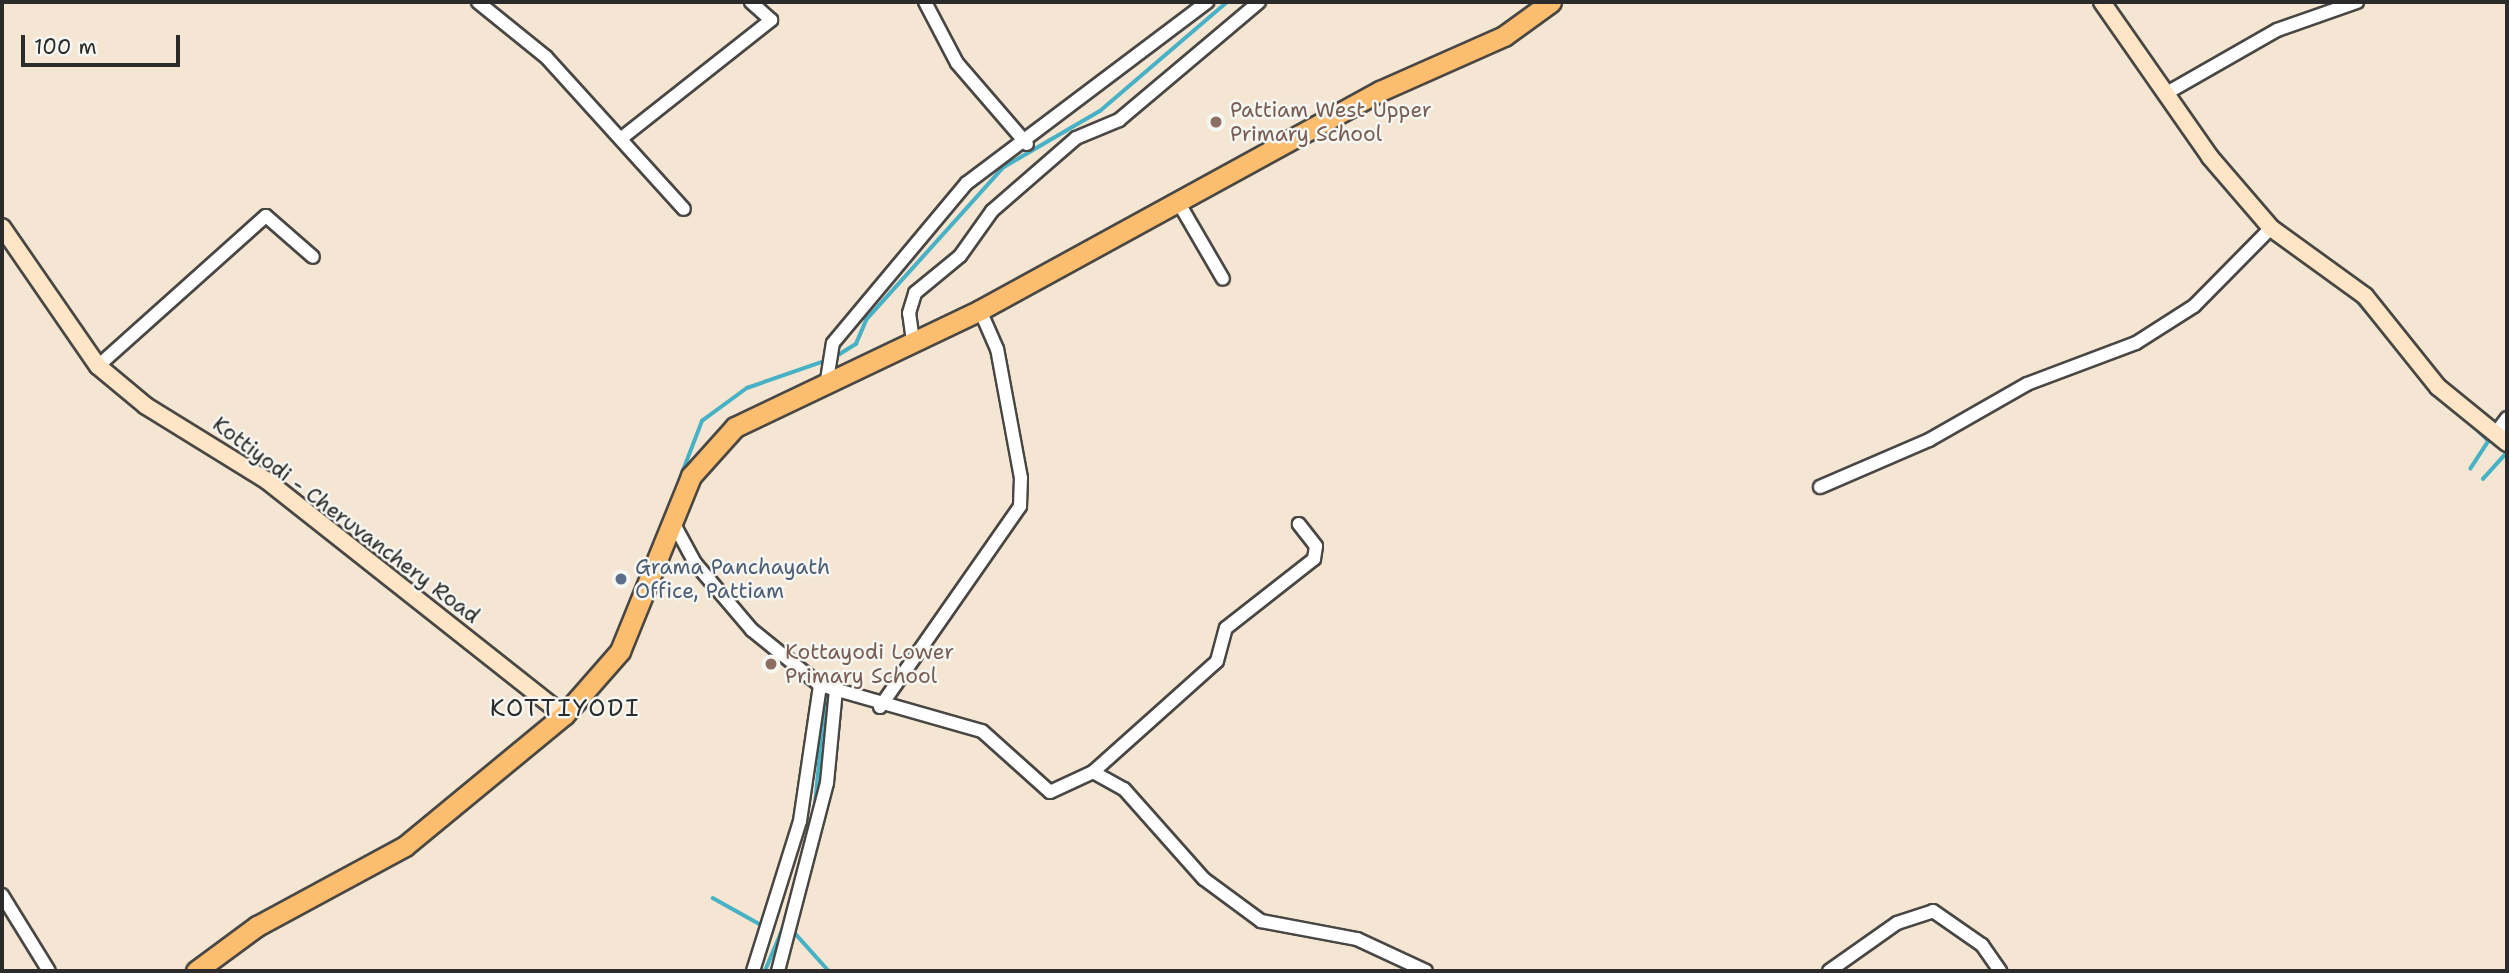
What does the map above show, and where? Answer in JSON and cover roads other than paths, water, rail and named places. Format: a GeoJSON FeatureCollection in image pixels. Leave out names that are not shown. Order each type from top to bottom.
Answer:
{"type":"FeatureCollection","features":[{"type":"Feature","properties":{"kind":"main road"},"geometry":{"type":"LineString","coordinates":[[196,971],[257,926],[405,846],[564,715],[620,651],[675,526],[691,476],[712,446],[767,407],[980,310],[1380,91],[1504,36],[1551,2]]}},
{"type":"Feature","properties":{"kind":"main road"},"geometry":{"type":"LineString","coordinates":[[2102,2],[2165,94],[2270,228],[2365,296],[2438,387],[2501,439]]}},
{"type":"Feature","properties":{"kind":"main road","name":"Kottiyodi - Cheruvanchery Road"},"geometry":{"type":"LineString","coordinates":[[2,227],[98,366],[146,406],[266,480],[564,715]]}},
{"type":"Feature","properties":{"kind":"street"},"geometry":{"type":"LineString","coordinates":[[478,2],[546,57],[623,137],[684,209]]}},
{"type":"Feature","properties":{"kind":"street"},"geometry":{"type":"LineString","coordinates":[[623,137],[771,20],[751,2]]}},
{"type":"Feature","properties":{"kind":"street"},"geometry":{"type":"LineString","coordinates":[[925,2],[957,63],[1027,144]]}},
{"type":"Feature","properties":{"kind":"street"},"geometry":{"type":"LineString","coordinates":[[827,380],[832,343],[967,183],[1027,144],[1207,2]]}},
{"type":"Feature","properties":{"kind":"street"},"geometry":{"type":"LineString","coordinates":[[914,341],[909,313],[915,293],[960,256],[992,211],[1076,138],[1119,120],[1259,2]]}},
{"type":"Feature","properties":{"kind":"street"},"geometry":{"type":"LineString","coordinates":[[2165,94],[2277,30],[2357,2]]}},
{"type":"Feature","properties":{"kind":"street"},"geometry":{"type":"LineString","coordinates":[[1177,200],[1223,279]]}},
{"type":"Feature","properties":{"kind":"street"},"geometry":{"type":"LineString","coordinates":[[98,366],[266,216],[313,257]]}},
{"type":"Feature","properties":{"kind":"street"},"geometry":{"type":"LineString","coordinates":[[1820,487],[1930,440],[2027,384],[2136,343],[2194,306],[2270,228]]}},
{"type":"Feature","properties":{"kind":"street"},"geometry":{"type":"LineString","coordinates":[[880,707],[1020,506],[1021,478],[997,349],[980,310]]}},
{"type":"Feature","properties":{"kind":"street"},"geometry":{"type":"LineString","coordinates":[[2501,439],[2507,418]]}},
{"type":"Feature","properties":{"kind":"street"},"geometry":{"type":"LineString","coordinates":[[675,526],[695,563],[752,630],[820,685],[880,707],[982,731],[1050,792],[1093,772],[1217,662],[1226,628],[1314,559],[1317,546],[1298,524]]}},
{"type":"Feature","properties":{"kind":"street"},"geometry":{"type":"LineString","coordinates":[[753,971],[800,821],[820,685]]}},
{"type":"Feature","properties":{"kind":"street"},"geometry":{"type":"LineString","coordinates":[[778,971],[827,783],[836,689]]}},
{"type":"Feature","properties":{"kind":"street"},"geometry":{"type":"LineString","coordinates":[[1093,772],[1124,789],[1204,879],[1261,921],[1357,939],[1426,971]]}},
{"type":"Feature","properties":{"kind":"street"},"geometry":{"type":"LineString","coordinates":[[2,895],[49,971]]}},
{"type":"Feature","properties":{"kind":"street"},"geometry":{"type":"LineString","coordinates":[[1829,971],[1897,923],[1933,911],[1982,945],[2000,971]]}},
{"type":"Feature","properties":{"kind":"waterway"},"geometry":{"type":"LineString","coordinates":[[835,357],[856,344],[866,320],[1004,167],[1100,111],[1227,2]]}},
{"type":"Feature","properties":{"kind":"waterway"},"geometry":{"type":"LineString","coordinates":[[2354,297],[2383,331]]}},
{"type":"Feature","properties":{"kind":"waterway"},"geometry":{"type":"LineString","coordinates":[[679,481],[702,421],[747,388],[822,362]]}},
{"type":"Feature","properties":{"kind":"waterway"},"geometry":{"type":"LineString","coordinates":[[2465,418],[2489,441],[2471,469]]}},
{"type":"Feature","properties":{"kind":"waterway"},"geometry":{"type":"LineString","coordinates":[[2483,479],[2507,452]]}},
{"type":"Feature","properties":{"kind":"waterway"},"geometry":{"type":"LineString","coordinates":[[696,554],[723,586]]}},
{"type":"Feature","properties":{"kind":"waterway"},"geometry":{"type":"LineString","coordinates":[[747,617],[778,644]]}},
{"type":"Feature","properties":{"kind":"waterway"},"geometry":{"type":"LineString","coordinates":[[800,662],[824,680]]}},
{"type":"Feature","properties":{"kind":"waterway"},"geometry":{"type":"LineString","coordinates":[[815,805],[826,691]]}},
{"type":"Feature","properties":{"kind":"waterway"},"geometry":{"type":"LineString","coordinates":[[713,898],[763,926]]}},
{"type":"Feature","properties":{"kind":"waterway"},"geometry":{"type":"LineString","coordinates":[[765,971],[783,928]]}},
{"type":"Feature","properties":{"kind":"waterway"},"geometry":{"type":"LineString","coordinates":[[794,932],[829,971]]}},
{"type":"Feature","properties":{"kind":"place","name":"Pattiam West Upper Primary School"},"geometry":{"type":"Point","coordinates":[1216,122]}},
{"type":"Feature","properties":{"kind":"place","name":"Grama Panchayath Office, Pattiam"},"geometry":{"type":"Point","coordinates":[621,579]}},
{"type":"Feature","properties":{"kind":"place","name":"Kottayodi Lower Primary School"},"geometry":{"type":"Point","coordinates":[771,664]}},
{"type":"Feature","properties":{"kind":"district","name":"KOTTIYODI"},"geometry":{"type":"Point","coordinates":[565,709]}}]}
